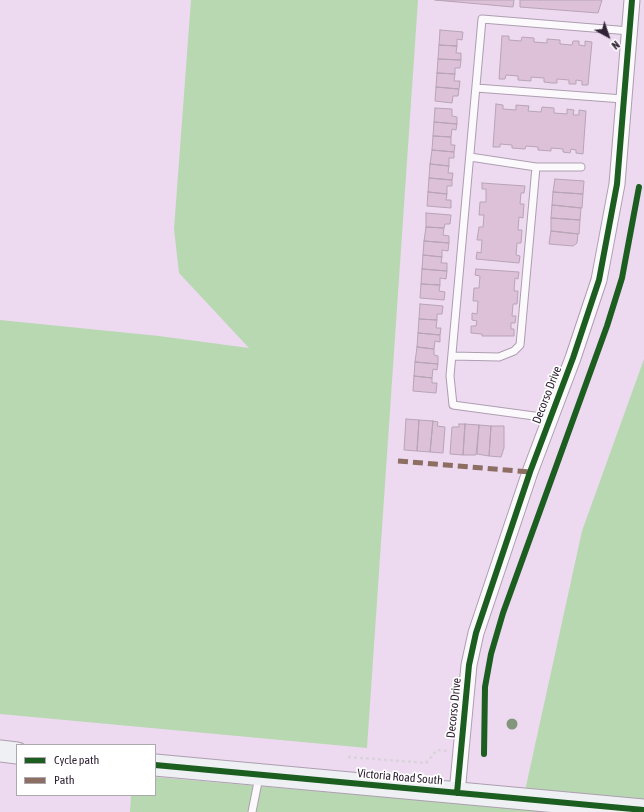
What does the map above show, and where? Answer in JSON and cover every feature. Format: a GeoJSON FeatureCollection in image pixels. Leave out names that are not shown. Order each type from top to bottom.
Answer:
{"type":"FeatureCollection","features":[{"type":"Feature","properties":{"kind":"main road"},"geometry":{"type":"LineString","coordinates":[[0,751],[16,752]]}},
{"type":"Feature","properties":{"kind":"main road","name":"Victoria Road South"},"geometry":{"type":"LineString","coordinates":[[156,765],[644,810]]}},
{"type":"Feature","properties":{"kind":"street","name":"Decorso Drive"},"geometry":{"type":"LineString","coordinates":[[457,793],[468,673],[476,633],[549,418],[573,358],[599,280],[617,184],[621,152],[623,99],[632,0]]}},
{"type":"Feature","properties":{"kind":"lane"},"geometry":{"type":"LineString","coordinates":[[549,418],[454,405],[450,376],[482,19],[630,31]]}},
{"type":"Feature","properties":{"kind":"lane"},"geometry":{"type":"LineString","coordinates":[[476,88],[623,99]]}},
{"type":"Feature","properties":{"kind":"lane"},"geometry":{"type":"LineString","coordinates":[[470,157],[536,167],[581,167]]}},
{"type":"Feature","properties":{"kind":"lane"},"geometry":{"type":"LineString","coordinates":[[452,356],[499,357],[514,351],[520,345],[536,167]]}},
{"type":"Feature","properties":{"kind":"lane"},"geometry":{"type":"LineString","coordinates":[[252,812],[259,775]]}},
{"type":"Feature","properties":{"kind":"path"},"geometry":{"type":"LineString","coordinates":[[348,757],[426,763],[437,750],[448,751]]}},
{"type":"Feature","properties":{"kind":"green space"},"geometry":{"type":"Polygon","coordinates":[[[191,0],[418,0],[367,748],[0,714],[0,320],[159,336],[249,348],[179,273],[174,229],[191,0]]]}},
{"type":"Feature","properties":{"kind":"green space"},"geometry":{"type":"Polygon","coordinates":[[[644,359],[644,812],[130,812],[131,796],[156,796],[156,777],[521,809],[582,531],[644,359]]]}},
{"type":"Feature","properties":{"kind":"building"},"geometry":{"type":"Polygon","coordinates":[[[435,0],[514,0],[513,7],[435,0]]]}},
{"type":"Feature","properties":{"kind":"building"},"geometry":{"type":"Polygon","coordinates":[[[520,0],[602,0],[598,13],[520,7],[520,0]]]}},
{"type":"Feature","properties":{"kind":"building"},"geometry":{"type":"Polygon","coordinates":[[[440,30],[463,32],[462,40],[457,39],[457,46],[439,45],[440,30]]]}},
{"type":"Feature","properties":{"kind":"building"},"geometry":{"type":"Polygon","coordinates":[[[502,36],[509,36],[509,40],[521,41],[522,37],[534,38],[534,42],[547,43],[547,39],[560,40],[560,44],[572,45],[573,41],[579,41],[579,45],[585,46],[585,41],[592,42],[588,85],[582,85],[582,81],[576,80],[576,84],[569,84],[569,80],[557,79],[557,83],[544,82],[544,78],[531,77],[531,81],[518,80],[518,76],[506,75],[505,79],[499,79],[502,36]]]}},
{"type":"Feature","properties":{"kind":"building"},"geometry":{"type":"Polygon","coordinates":[[[439,45],[457,46],[456,53],[461,53],[461,60],[438,59],[439,45]]]}},
{"type":"Feature","properties":{"kind":"building"},"geometry":{"type":"Polygon","coordinates":[[[438,59],[461,60],[460,68],[455,68],[455,74],[437,73],[438,59]]]}},
{"type":"Feature","properties":{"kind":"building"},"geometry":{"type":"Polygon","coordinates":[[[437,73],[455,74],[454,81],[460,81],[459,89],[436,87],[437,73]]]}},
{"type":"Feature","properties":{"kind":"building"},"geometry":{"type":"Polygon","coordinates":[[[436,87],[459,89],[458,96],[453,96],[452,103],[435,101],[436,87]]]}},
{"type":"Feature","properties":{"kind":"building"},"geometry":{"type":"Polygon","coordinates":[[[496,104],[503,105],[503,109],[516,110],[516,105],[529,106],[528,111],[541,112],[542,107],[554,108],[554,113],[567,114],[567,109],[574,110],[573,115],[579,115],[579,110],[586,111],[583,154],[576,153],[576,150],[571,149],[570,153],[563,152],[563,149],[551,148],[551,151],[538,150],[538,147],[526,146],[525,149],[512,148],[512,145],[500,144],[500,147],[493,147],[496,104]]]}},
{"type":"Feature","properties":{"kind":"building"},"geometry":{"type":"Polygon","coordinates":[[[435,108],[452,109],[452,116],[457,117],[457,124],[434,122],[435,108]]]}},
{"type":"Feature","properties":{"kind":"building"},"geometry":{"type":"Polygon","coordinates":[[[434,122],[457,124],[456,130],[452,129],[451,137],[433,136],[434,122]]]}},
{"type":"Feature","properties":{"kind":"building"},"geometry":{"type":"Polygon","coordinates":[[[433,136],[451,137],[451,145],[455,145],[454,152],[432,150],[433,136]]]}},
{"type":"Feature","properties":{"kind":"building"},"geometry":{"type":"Polygon","coordinates":[[[432,150],[454,152],[454,158],[449,158],[449,166],[430,164],[432,150]]]}},
{"type":"Feature","properties":{"kind":"building"},"geometry":{"type":"Polygon","coordinates":[[[430,164],[449,166],[448,173],[453,173],[452,180],[429,178],[430,164]]]}},
{"type":"Feature","properties":{"kind":"building"},"geometry":{"type":"Polygon","coordinates":[[[429,178],[452,180],[452,186],[447,186],[447,194],[428,192],[429,178]]]}},
{"type":"Feature","properties":{"kind":"building"},"geometry":{"type":"Polygon","coordinates":[[[555,179],[584,181],[583,194],[553,192],[555,179]]]}},
{"type":"Feature","properties":{"kind":"building"},"geometry":{"type":"Polygon","coordinates":[[[482,183],[525,186],[524,193],[521,193],[520,204],[524,204],[523,218],[519,217],[518,230],[522,230],[521,243],[517,243],[516,255],[520,256],[519,263],[476,259],[477,252],[481,253],[482,240],[477,240],[479,227],[483,227],[484,215],[479,215],[480,202],[486,202],[486,189],[482,189],[482,183]]]}},
{"type":"Feature","properties":{"kind":"building"},"geometry":{"type":"Polygon","coordinates":[[[428,192],[447,194],[446,200],[451,200],[451,208],[427,206],[428,192]]]}},
{"type":"Feature","properties":{"kind":"building"},"geometry":{"type":"Polygon","coordinates":[[[553,192],[583,194],[582,208],[552,205],[553,192]]]}},
{"type":"Feature","properties":{"kind":"building"},"geometry":{"type":"Polygon","coordinates":[[[552,205],[581,208],[580,220],[551,218],[552,205]]]}},
{"type":"Feature","properties":{"kind":"building"},"geometry":{"type":"Polygon","coordinates":[[[426,213],[451,215],[450,224],[445,224],[444,228],[426,227],[426,213]]]}},
{"type":"Feature","properties":{"kind":"building"},"geometry":{"type":"Polygon","coordinates":[[[551,218],[580,220],[579,234],[551,231],[551,218]]]}},
{"type":"Feature","properties":{"kind":"building"},"geometry":{"type":"Polygon","coordinates":[[[426,227],[444,228],[443,235],[449,236],[449,243],[424,241],[426,227]]]}},
{"type":"Feature","properties":{"kind":"building"},"geometry":{"type":"Polygon","coordinates":[[[551,231],[578,234],[577,243],[573,246],[549,244],[551,231]]]}},
{"type":"Feature","properties":{"kind":"building"},"geometry":{"type":"Polygon","coordinates":[[[424,241],[449,243],[448,251],[442,250],[442,257],[423,255],[424,241]]]}},
{"type":"Feature","properties":{"kind":"building"},"geometry":{"type":"Polygon","coordinates":[[[423,255],[442,257],[441,263],[447,263],[447,271],[422,269],[423,255]]]}},
{"type":"Feature","properties":{"kind":"building"},"geometry":{"type":"Polygon","coordinates":[[[422,269],[447,271],[446,279],[440,278],[440,285],[421,284],[422,269]]]}},
{"type":"Feature","properties":{"kind":"building"},"geometry":{"type":"Polygon","coordinates":[[[476,269],[519,272],[518,279],[515,278],[514,291],[518,291],[517,304],[513,304],[512,316],[516,316],[515,323],[511,323],[511,329],[514,329],[514,336],[482,336],[482,334],[471,333],[471,326],[476,326],[477,321],[472,320],[472,313],[477,314],[478,301],[473,301],[474,288],[479,288],[480,276],[475,275],[476,269]]]}},
{"type":"Feature","properties":{"kind":"building"},"geometry":{"type":"Polygon","coordinates":[[[421,284],[440,285],[439,291],[445,292],[444,300],[420,298],[421,284]]]}},
{"type":"Feature","properties":{"kind":"building"},"geometry":{"type":"Polygon","coordinates":[[[420,304],[443,306],[442,314],[437,314],[437,320],[419,319],[420,304]]]}},
{"type":"Feature","properties":{"kind":"building"},"geometry":{"type":"Polygon","coordinates":[[[419,319],[437,320],[436,328],[441,328],[440,335],[418,333],[419,319]]]}},
{"type":"Feature","properties":{"kind":"building"},"geometry":{"type":"Polygon","coordinates":[[[418,333],[440,335],[440,342],[435,341],[434,349],[417,347],[418,333]]]}},
{"type":"Feature","properties":{"kind":"building"},"geometry":{"type":"Polygon","coordinates":[[[417,347],[434,349],[434,355],[438,356],[438,364],[415,362],[417,347]]]}},
{"type":"Feature","properties":{"kind":"building"},"geometry":{"type":"Polygon","coordinates":[[[415,362],[438,364],[437,370],[433,369],[432,378],[414,376],[415,362]]]}},
{"type":"Feature","properties":{"kind":"building"},"geometry":{"type":"Polygon","coordinates":[[[414,376],[432,378],[432,383],[437,383],[436,393],[413,391],[414,376]]]}},
{"type":"Feature","properties":{"kind":"building"},"geometry":{"type":"Polygon","coordinates":[[[406,419],[419,420],[417,451],[404,450],[406,419]]]}},
{"type":"Feature","properties":{"kind":"building"},"geometry":{"type":"Polygon","coordinates":[[[419,420],[433,421],[430,452],[417,451],[419,420]]]}},
{"type":"Feature","properties":{"kind":"building"},"geometry":{"type":"Polygon","coordinates":[[[433,421],[438,422],[437,426],[445,427],[443,453],[430,452],[433,421]]]}},
{"type":"Feature","properties":{"kind":"building"},"geometry":{"type":"Polygon","coordinates":[[[459,424],[465,424],[463,455],[450,454],[452,427],[459,427],[459,424]]]}},
{"type":"Feature","properties":{"kind":"building"},"geometry":{"type":"Polygon","coordinates":[[[465,424],[479,425],[476,455],[463,455],[465,424]]]}},
{"type":"Feature","properties":{"kind":"building"},"geometry":{"type":"Polygon","coordinates":[[[479,425],[491,426],[489,456],[477,454],[479,425]]]}},
{"type":"Feature","properties":{"kind":"building"},"geometry":{"type":"Polygon","coordinates":[[[491,426],[504,426],[504,448],[501,457],[489,456],[491,426]]]}},
{"type":"Feature","properties":{"kind":"marked path"},"geometry":{"type":"LineString","coordinates":[[398,461],[530,472]]}},
{"type":"Feature","properties":{"kind":"cycle path"},"geometry":{"type":"LineString","coordinates":[[457,793],[469,665],[476,633],[530,472],[573,358],[599,280],[617,184],[632,0]]}},
{"type":"Feature","properties":{"kind":"cycle path"},"geometry":{"type":"LineString","coordinates":[[484,754],[485,687],[491,654],[503,613],[607,326],[622,278],[639,187]]}},
{"type":"Feature","properties":{"kind":"cycle path"},"geometry":{"type":"LineString","coordinates":[[156,765],[644,810]]}}]}
